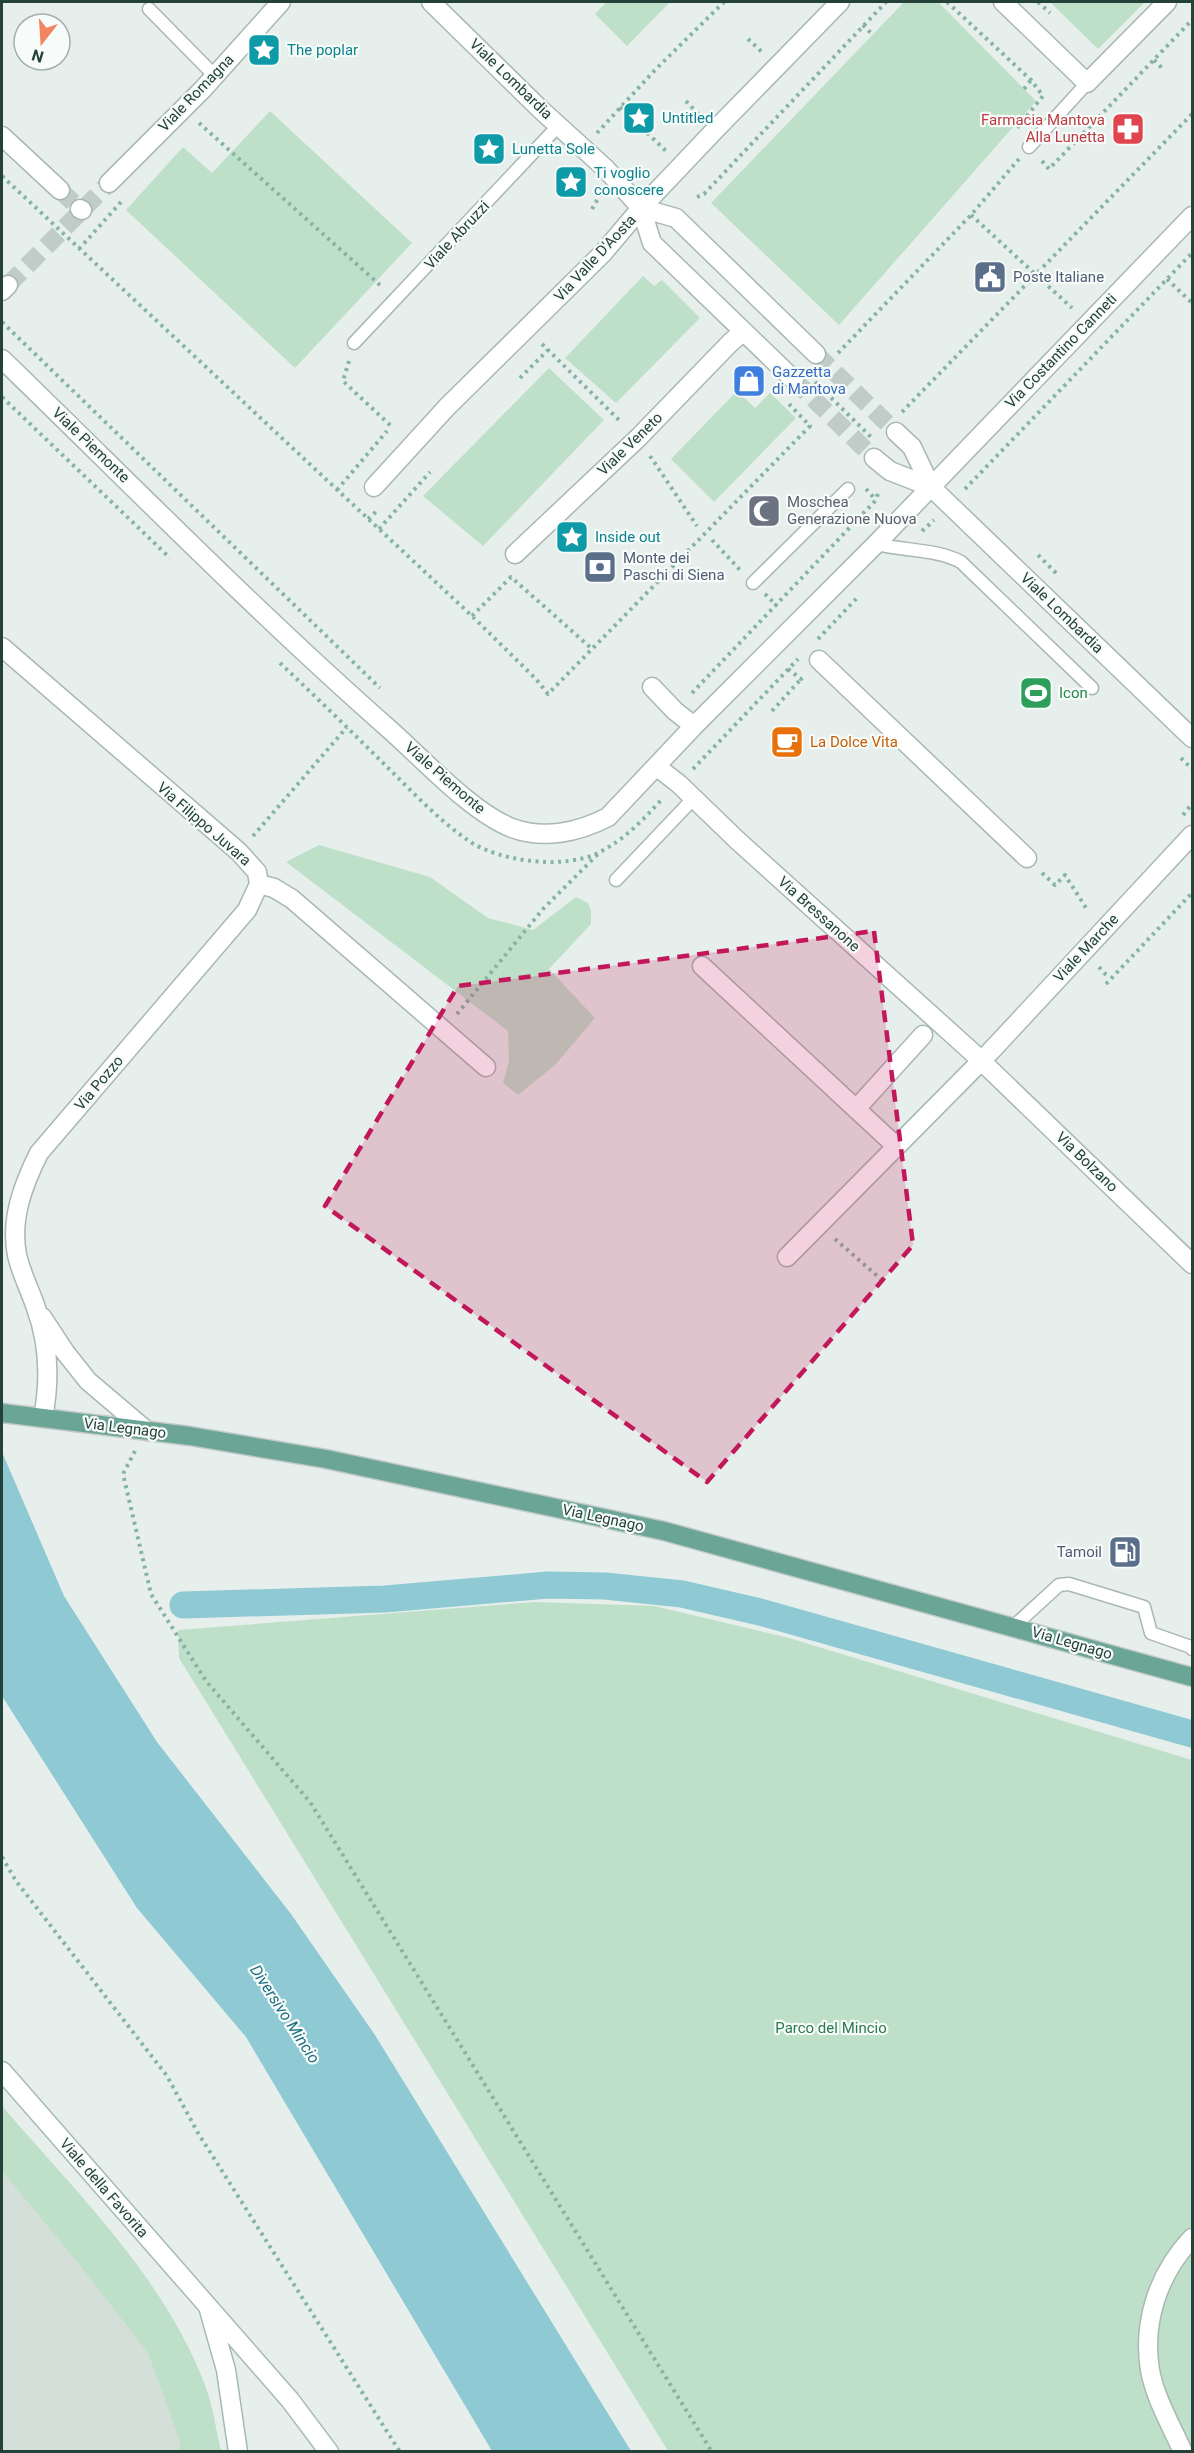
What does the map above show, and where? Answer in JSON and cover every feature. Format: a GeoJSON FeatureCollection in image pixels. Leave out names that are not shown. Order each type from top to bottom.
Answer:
{"type":"FeatureCollection","features":[{"type":"Feature","properties":{"kind":"main road","name":"Via Legnago"},"geometry":{"type":"LineString","coordinates":[[5,1413],[147,1431],[337,1461],[664,1531],[1192,1677]]}},
{"type":"Feature","properties":{"kind":"street","name":"Viale Romagna"},"geometry":{"type":"LineString","coordinates":[[109,183],[183,109],[281,2]]}},
{"type":"Feature","properties":{"kind":"street","name":"Viale Lombardia"},"geometry":{"type":"LineString","coordinates":[[431,2],[606,170],[641,208],[652,243],[801,385]]}},
{"type":"Feature","properties":{"kind":"street","name":"Via Valle D'Aosta"},"geometry":{"type":"LineString","coordinates":[[374,487],[447,408],[603,253],[641,208],[776,65],[840,2]]}},
{"type":"Feature","properties":{"kind":"street"},"geometry":{"type":"LineString","coordinates":[[1003,2],[1087,83],[1167,2]]}},
{"type":"Feature","properties":{"kind":"street"},"geometry":{"type":"LineString","coordinates":[[2,135],[60,190]]}},
{"type":"Feature","properties":{"kind":"street"},"geometry":{"type":"LineString","coordinates":[[641,208],[676,218],[816,354]]}},
{"type":"Feature","properties":{"kind":"street","name":"Via Costantino Canneti"},"geometry":{"type":"LineString","coordinates":[[931,487],[1192,216]]}},
{"type":"Feature","properties":{"kind":"street","name":"Viale Veneto"},"geometry":{"type":"LineString","coordinates":[[515,554],[638,438],[743,332]]}},
{"type":"Feature","properties":{"kind":"street","name":"Viale Piemonte"},"geometry":{"type":"LineString","coordinates":[[2,360],[344,689],[477,808],[495,820],[530,833],[549,834],[590,826],[608,817],[694,726],[931,487]]}},
{"type":"Feature","properties":{"kind":"street","name":"Viale Lombardia"},"geometry":{"type":"LineString","coordinates":[[898,424],[931,487],[1192,738]]}},
{"type":"Feature","properties":{"kind":"street","name":"Viale Lombardia"},"geometry":{"type":"LineString","coordinates":[[874,449],[890,471],[931,487]]}},
{"type":"Feature","properties":{"kind":"street","name":"Via Filippo Juvara"},"geometry":{"type":"LineString","coordinates":[[2,647],[239,852],[257,872],[259,884],[274,888],[292,899],[486,1067]]}},
{"type":"Feature","properties":{"kind":"street"},"geometry":{"type":"LineString","coordinates":[[810,658],[1027,858]]}},
{"type":"Feature","properties":{"kind":"street"},"geometry":{"type":"LineString","coordinates":[[652,687],[675,711],[694,726]]}},
{"type":"Feature","properties":{"kind":"street","name":"Via Bressanone"},"geometry":{"type":"LineString","coordinates":[[657,767],[679,784],[981,1061]]}},
{"type":"Feature","properties":{"kind":"street","name":"Viale Marche"},"geometry":{"type":"LineString","coordinates":[[787,1257],[981,1061],[1192,835]]}},
{"type":"Feature","properties":{"kind":"street","name":"Via Pozzo"},"geometry":{"type":"LineString","coordinates":[[43,1418],[48,1391],[48,1366],[37,1311],[17,1255],[15,1237],[19,1202],[33,1165],[39,1153],[247,910],[259,884]]}},
{"type":"Feature","properties":{"kind":"street"},"geometry":{"type":"LineString","coordinates":[[702,966],[896,1146]]}},
{"type":"Feature","properties":{"kind":"street"},"geometry":{"type":"LineString","coordinates":[[856,1109],[923,1035]]}},
{"type":"Feature","properties":{"kind":"street","name":"Via Bolzano"},"geometry":{"type":"LineString","coordinates":[[981,1061],[1192,1264]]}},
{"type":"Feature","properties":{"kind":"street","name":"Via Pozzo"},"geometry":{"type":"LineString","coordinates":[[37,1311],[88,1381],[147,1431]]}},
{"type":"Feature","properties":{"kind":"street","name":"Viale della Favorita"},"geometry":{"type":"LineString","coordinates":[[2,2071],[290,2400],[329,2451]]}},
{"type":"Feature","properties":{"kind":"street"},"geometry":{"type":"LineString","coordinates":[[1183,2451],[1159,2400],[1150,2371],[1147,2338],[1152,2308],[1162,2281],[1182,2248],[1192,2238]]}},
{"type":"Feature","properties":{"kind":"street","name":"Viale della Favorita"},"geometry":{"type":"LineString","coordinates":[[207,2305],[226,2370],[238,2451]]}},
{"type":"Feature","properties":{"kind":"lane"},"geometry":{"type":"LineString","coordinates":[[149,9],[214,76]]}},
{"type":"Feature","properties":{"kind":"lane"},"geometry":{"type":"LineString","coordinates":[[1029,147],[1087,83]]}},
{"type":"Feature","properties":{"kind":"lane","name":"Viale Abruzzi"},"geometry":{"type":"LineString","coordinates":[[354,343],[558,125]]}},
{"type":"Feature","properties":{"kind":"lane"},"geometry":{"type":"LineString","coordinates":[[753,583],[848,489]]}},
{"type":"Feature","properties":{"kind":"lane"},"geometry":{"type":"LineString","coordinates":[[876,544],[903,550],[947,554],[961,562],[1092,688]]}},
{"type":"Feature","properties":{"kind":"lane"},"geometry":{"type":"LineString","coordinates":[[616,880],[693,799]]}},
{"type":"Feature","properties":{"kind":"lane"},"geometry":{"type":"LineString","coordinates":[[1013,1627],[1059,1585],[1069,1584],[1144,1607],[1151,1633],[1192,1649]]}},
{"type":"Feature","properties":{"kind":"path"},"geometry":{"type":"LineString","coordinates":[[596,134],[724,2]]}},
{"type":"Feature","properties":{"kind":"path"},"geometry":{"type":"LineString","coordinates":[[697,197],[704,194],[886,2]]}},
{"type":"Feature","properties":{"kind":"path"},"geometry":{"type":"LineString","coordinates":[[947,2],[1031,80],[1043,96],[1014,132],[1050,170],[1192,20]]}},
{"type":"Feature","properties":{"kind":"path"},"geometry":{"type":"LineString","coordinates":[[1038,2],[1054,17]]}},
{"type":"Feature","properties":{"kind":"path"},"geometry":{"type":"LineString","coordinates":[[863,26],[873,35]]}},
{"type":"Feature","properties":{"kind":"path"},"geometry":{"type":"LineString","coordinates":[[1154,60],[1162,68]]}},
{"type":"Feature","properties":{"kind":"path"},"geometry":{"type":"LineString","coordinates":[[1024,89],[1031,80]]}},
{"type":"Feature","properties":{"kind":"path"},"geometry":{"type":"LineString","coordinates":[[620,107],[669,153]]}},
{"type":"Feature","properties":{"kind":"path"},"geometry":{"type":"LineString","coordinates":[[183,109],[396,299]]}},
{"type":"Feature","properties":{"kind":"path"},"geometry":{"type":"LineString","coordinates":[[898,424],[1192,114]]}},
{"type":"Feature","properties":{"kind":"path"},"geometry":{"type":"LineString","coordinates":[[836,355],[971,215],[1029,147]]}},
{"type":"Feature","properties":{"kind":"path"},"geometry":{"type":"LineString","coordinates":[[2,176],[472,616],[536,679],[548,694],[591,648],[725,516],[810,426],[789,404],[801,385],[874,449]]}},
{"type":"Feature","properties":{"kind":"path"},"geometry":{"type":"LineString","coordinates":[[971,215],[1072,308]]}},
{"type":"Feature","properties":{"kind":"path"},"geometry":{"type":"LineString","coordinates":[[903,550],[950,506],[1192,253]]}},
{"type":"Feature","properties":{"kind":"path"},"geometry":{"type":"LineString","coordinates":[[1167,279],[1192,303]]}},
{"type":"Feature","properties":{"kind":"path"},"geometry":{"type":"LineString","coordinates":[[2,322],[388,695]]}},
{"type":"Feature","properties":{"kind":"path"},"geometry":{"type":"LineString","coordinates":[[525,330],[638,438],[697,526]]}},
{"type":"Feature","properties":{"kind":"path"},"geometry":{"type":"LineString","coordinates":[[354,343],[343,381],[391,426]]}},
{"type":"Feature","properties":{"kind":"path"},"geometry":{"type":"LineString","coordinates":[[520,378],[548,350]]}},
{"type":"Feature","properties":{"kind":"path"},"geometry":{"type":"LineString","coordinates":[[2,397],[173,561]]}},
{"type":"Feature","properties":{"kind":"path"},"geometry":{"type":"LineString","coordinates":[[337,490],[387,431]]}},
{"type":"Feature","properties":{"kind":"path"},"geometry":{"type":"LineString","coordinates":[[379,529],[430,472]]}},
{"type":"Feature","properties":{"kind":"path"},"geometry":{"type":"LineString","coordinates":[[675,711],[876,500],[880,492],[878,484]]}},
{"type":"Feature","properties":{"kind":"path"},"geometry":{"type":"LineString","coordinates":[[867,490],[876,500]]}},
{"type":"Feature","properties":{"kind":"path"},"geometry":{"type":"LineString","coordinates":[[472,616],[511,577],[591,648]]}},
{"type":"Feature","properties":{"kind":"path"},"geometry":{"type":"LineString","coordinates":[[815,641],[863,592]]}},
{"type":"Feature","properties":{"kind":"path"},"geometry":{"type":"LineString","coordinates":[[444,1030],[543,909],[599,853],[630,833],[810,658]]}},
{"type":"Feature","properties":{"kind":"path"},"geometry":{"type":"LineString","coordinates":[[276,659],[439,816],[469,841],[498,855],[534,861],[584,858],[599,853]]}},
{"type":"Feature","properties":{"kind":"path"},"geometry":{"type":"LineString","coordinates":[[772,711],[801,679]]}},
{"type":"Feature","properties":{"kind":"path"},"geometry":{"type":"LineString","coordinates":[[239,852],[347,728]]}},
{"type":"Feature","properties":{"kind":"path"},"geometry":{"type":"LineString","coordinates":[[1176,822],[1192,804]]}},
{"type":"Feature","properties":{"kind":"path"},"geometry":{"type":"LineString","coordinates":[[1027,858],[1055,885],[1065,875],[1088,911]]}},
{"type":"Feature","properties":{"kind":"path"},"geometry":{"type":"LineString","coordinates":[[1106,984],[1192,893]]}},
{"type":"Feature","properties":{"kind":"path"},"geometry":{"type":"LineString","coordinates":[[1081,920],[1095,905]]}},
{"type":"Feature","properties":{"kind":"path"},"geometry":{"type":"LineString","coordinates":[[819,1224],[883,1281]]}},
{"type":"Feature","properties":{"kind":"path"},"geometry":{"type":"LineString","coordinates":[[147,1431],[123,1474],[151,1594],[206,1681],[310,1802],[712,2451]]}},
{"type":"Feature","properties":{"kind":"path"},"geometry":{"type":"LineString","coordinates":[[2,1857],[16,1881],[167,2076],[198,2133],[400,2451]]}},
{"type":"Feature","properties":{"kind":"highlighted area"},"geometry":{"type":"Polygon","coordinates":[[[874,931],[913,1245],[707,1482],[325,1206],[458,986],[874,931]]]}},
{"type":"Feature","properties":{"kind":"shaded area"},"geometry":{"type":"Polygon","coordinates":[[[2,2106],[123,2247],[172,2318],[205,2386],[221,2451],[2,2451],[2,2106]]]}},
{"type":"Feature","properties":{"kind":"green space"},"geometry":{"type":"Polygon","coordinates":[[[606,2],[670,2],[627,46],[595,14],[606,2]]]}},
{"type":"Feature","properties":{"kind":"green space"},"geometry":{"type":"Polygon","coordinates":[[[904,2],[938,2],[1036,101],[839,325],[711,203],[904,2]]]}},
{"type":"Feature","properties":{"kind":"green space"},"geometry":{"type":"Polygon","coordinates":[[[1050,2],[1145,2],[1098,49],[1050,2]]]}},
{"type":"Feature","properties":{"kind":"green space"},"geometry":{"type":"Polygon","coordinates":[[[270,111],[412,243],[295,368],[126,210],[183,147],[212,173],[270,111]]]}},
{"type":"Feature","properties":{"kind":"green space"},"geometry":{"type":"Polygon","coordinates":[[[643,276],[654,286],[662,280],[700,318],[616,403],[565,358],[643,276]]]}},
{"type":"Feature","properties":{"kind":"green space"},"geometry":{"type":"Polygon","coordinates":[[[549,368],[604,420],[483,546],[423,496],[549,368]]]}},
{"type":"Feature","properties":{"kind":"green space"},"geometry":{"type":"Polygon","coordinates":[[[737,391],[755,408],[770,393],[796,418],[714,502],[671,459],[737,391]]]}},
{"type":"Feature","properties":{"kind":"green space"},"geometry":{"type":"Polygon","coordinates":[[[319,845],[430,877],[488,918],[533,930],[576,897],[588,903],[591,911],[591,924],[549,969],[595,1018],[555,1065],[518,1095],[503,1083],[509,1061],[508,1031],[286,862],[319,845]]]}},
{"type":"Feature","properties":{"kind":"green space","name":"Parco del Mincio"},"geometry":{"type":"Polygon","coordinates":[[[535,1602],[654,1606],[789,1638],[1192,1760],[1192,2451],[668,2451],[179,1658],[178,1630],[535,1602]]]}},
{"type":"Feature","properties":{"kind":"green space"},"geometry":{"type":"Polygon","coordinates":[[[2,2106],[116,2237],[166,2308],[188,2346],[205,2385],[221,2451],[179,2451],[180,2441],[148,2353],[79,2264],[2,2171],[2,2106]]]}},
{"type":"Feature","properties":{"kind":"water","name":"Diversivo Mincio"},"geometry":{"type":"Polygon","coordinates":[[[2,1452],[64,1596],[157,1742],[291,1914],[375,2035],[631,2451],[492,2451],[246,2037],[137,1908],[2,1696],[2,1452]]]}},
{"type":"Feature","properties":{"kind":"waterway"},"geometry":{"type":"LineString","coordinates":[[183,1605],[385,1599],[548,1585],[605,1586],[682,1594],[760,1612],[1192,1734]]}},
{"type":"Feature","properties":{"kind":"tunnel"},"geometry":{"type":"LineString","coordinates":[[8,285],[109,183]]}},
{"type":"Feature","properties":{"kind":"tunnel"},"geometry":{"type":"LineString","coordinates":[[60,190],[80,209]]}},
{"type":"Feature","properties":{"kind":"tunnel"},"geometry":{"type":"LineString","coordinates":[[816,354],[896,432]]}},
{"type":"Feature","properties":{"kind":"tunnel"},"geometry":{"type":"LineString","coordinates":[[794,380],[874,458]]}},
{"type":"Feature","properties":{"kind":"place","name":"The poplar"},"geometry":{"type":"Point","coordinates":[264,50]}},
{"type":"Feature","properties":{"kind":"place","name":"Untitled"},"geometry":{"type":"Point","coordinates":[639,118]}},
{"type":"Feature","properties":{"kind":"place","name":"Farmacia Mantova Alla Lunetta"},"geometry":{"type":"Point","coordinates":[1128,129]}},
{"type":"Feature","properties":{"kind":"place","name":"Lunetta Sole"},"geometry":{"type":"Point","coordinates":[489,149]}},
{"type":"Feature","properties":{"kind":"place","name":"Ti voglio conoscere"},"geometry":{"type":"Point","coordinates":[571,182]}},
{"type":"Feature","properties":{"kind":"place","name":"Poste Italiane"},"geometry":{"type":"Point","coordinates":[990,277]}},
{"type":"Feature","properties":{"kind":"place","name":"Gazzetta di Mantova"},"geometry":{"type":"Point","coordinates":[749,381]}},
{"type":"Feature","properties":{"kind":"place","name":"Moschea Generazione Nuova"},"geometry":{"type":"Point","coordinates":[764,511]}},
{"type":"Feature","properties":{"kind":"place","name":"Inside out"},"geometry":{"type":"Point","coordinates":[572,537]}},
{"type":"Feature","properties":{"kind":"place","name":"Monte dei Paschi di Siena"},"geometry":{"type":"Point","coordinates":[600,567]}},
{"type":"Feature","properties":{"kind":"place","name":"Icon"},"geometry":{"type":"Point","coordinates":[1036,693]}},
{"type":"Feature","properties":{"kind":"place","name":"La Dolce Vita"},"geometry":{"type":"Point","coordinates":[787,742]}},
{"type":"Feature","properties":{"kind":"place","name":"Tamoil"},"geometry":{"type":"Point","coordinates":[1125,1552]}}]}
